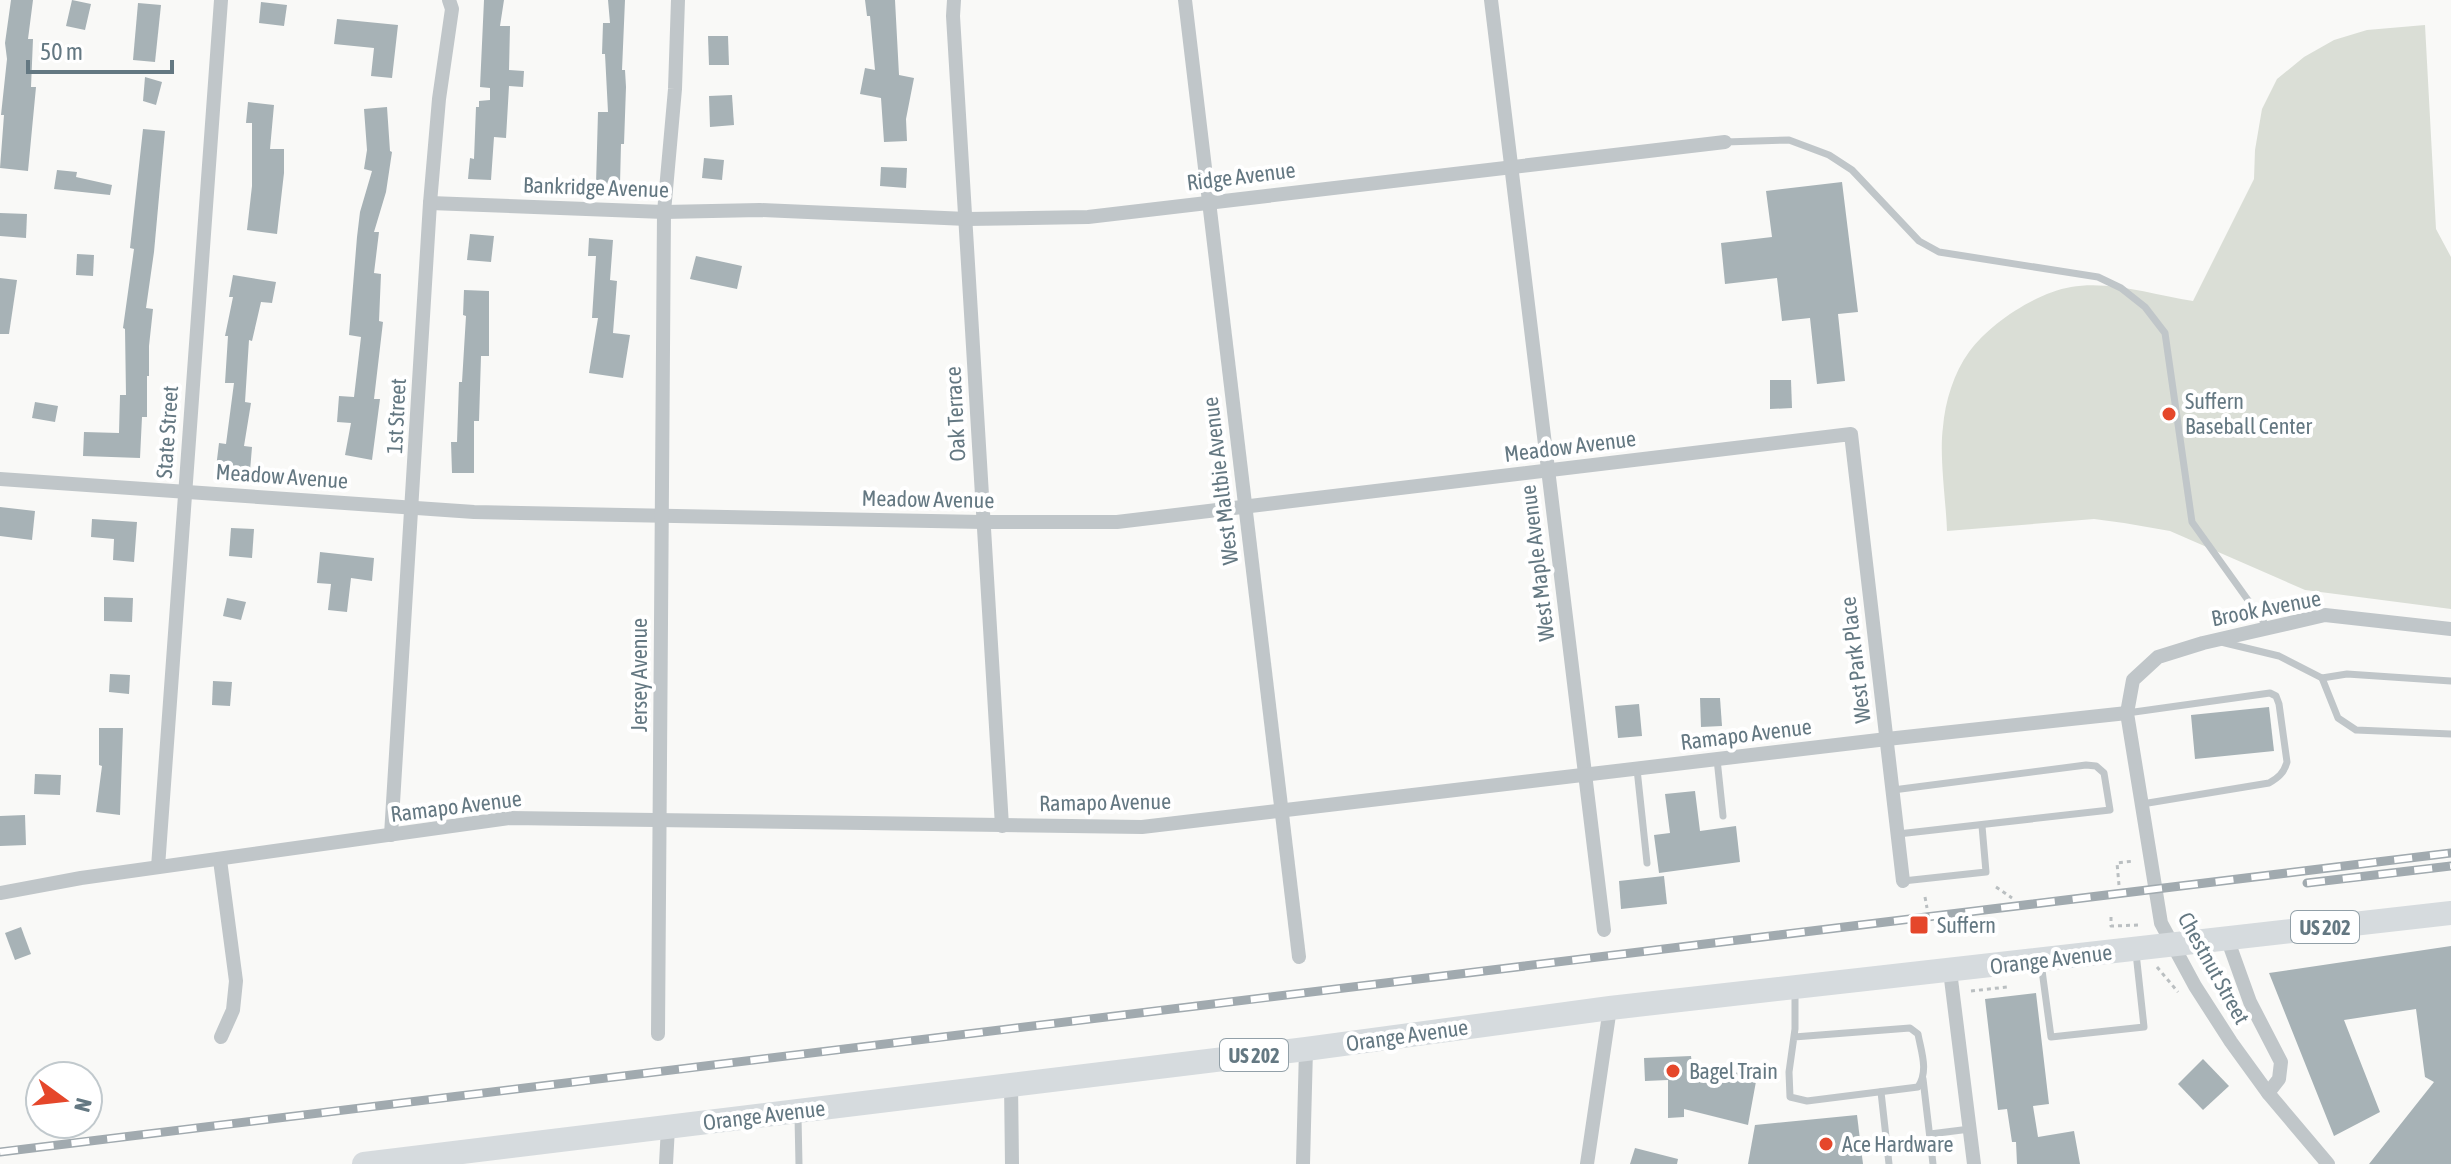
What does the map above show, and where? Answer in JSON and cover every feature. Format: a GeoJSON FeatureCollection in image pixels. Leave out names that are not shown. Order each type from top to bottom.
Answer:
{"type":"FeatureCollection","features":[{"type":"Feature","properties":{"kind":"main road","name":"Orange Avenue"},"geometry":{"type":"LineString","coordinates":[[364,1164],[1306,1049],[1610,1008],[2451,913]]}},
{"type":"Feature","properties":{"kind":"street","name":"State Street"},"geometry":{"type":"LineString","coordinates":[[158,867],[221,0]]}},
{"type":"Feature","properties":{"kind":"street","name":"1st Street"},"geometry":{"type":"LineString","coordinates":[[391,835],[430,203],[439,99],[452,9],[449,0]]}},
{"type":"Feature","properties":{"kind":"street"},"geometry":{"type":"LineString","coordinates":[[664,212],[675,89],[678,0]]}},
{"type":"Feature","properties":{"kind":"street","name":"Oak Terrace"},"geometry":{"type":"LineString","coordinates":[[954,0],[1002,826]]}},
{"type":"Feature","properties":{"kind":"street","name":"West Maltbie Avenue"},"geometry":{"type":"LineString","coordinates":[[1185,0],[1299,957]]}},
{"type":"Feature","properties":{"kind":"street","name":"West Maple Avenue"},"geometry":{"type":"LineString","coordinates":[[1491,0],[1604,930]]}},
{"type":"Feature","properties":{"kind":"street","name":"Ridge Avenue"},"geometry":{"type":"LineString","coordinates":[[760,210],[967,219],[1088,217],[1725,142]]}},
{"type":"Feature","properties":{"kind":"street","name":"Bankridge Avenue"},"geometry":{"type":"LineString","coordinates":[[430,203],[664,212],[760,210]]}},
{"type":"Feature","properties":{"kind":"street","name":"Jersey Avenue"},"geometry":{"type":"LineString","coordinates":[[658,1034],[664,212]]}},
{"type":"Feature","properties":{"kind":"street","name":"Meadow Avenue"},"geometry":{"type":"LineString","coordinates":[[0,479],[412,508],[661,517],[1117,522],[1851,434]]}},
{"type":"Feature","properties":{"kind":"street","name":"West Park Place"},"geometry":{"type":"LineString","coordinates":[[1851,434],[1903,881]]}},
{"type":"Feature","properties":{"kind":"street","name":"Brook Avenue"},"geometry":{"type":"LineString","coordinates":[[2127,713],[2133,680],[2158,657],[2215,640],[2325,615],[2451,629]]}},
{"type":"Feature","properties":{"kind":"street","name":"Ramapo Avenue"},"geometry":{"type":"LineString","coordinates":[[0,893],[81,878],[510,818],[1142,827],[2127,713]]}},
{"type":"Feature","properties":{"kind":"street","name":"Chestnut Street"},"geometry":{"type":"LineString","coordinates":[[2127,713],[2161,923],[2202,997],[2268,1093],[2328,1164]]}},
{"type":"Feature","properties":{"kind":"street"},"geometry":{"type":"LineString","coordinates":[[220,860],[236,981],[233,1010],[221,1037]]}},
{"type":"Feature","properties":{"kind":"street"},"geometry":{"type":"LineString","coordinates":[[2227,938],[2250,1002],[2281,1062],[2279,1079],[2268,1093]]}},
{"type":"Feature","properties":{"kind":"street"},"geometry":{"type":"LineString","coordinates":[[1950,971],[1974,1164]]}},
{"type":"Feature","properties":{"kind":"street"},"geometry":{"type":"LineString","coordinates":[[1587,1164],[1610,1008]]}},
{"type":"Feature","properties":{"kind":"street"},"geometry":{"type":"LineString","coordinates":[[1303,1164],[1306,1049]]}},
{"type":"Feature","properties":{"kind":"street"},"geometry":{"type":"LineString","coordinates":[[1011,1083],[1012,1164]]}},
{"type":"Feature","properties":{"kind":"street"},"geometry":{"type":"LineString","coordinates":[[666,1164],[668,1127]]}},
{"type":"Feature","properties":{"kind":"lane"},"geometry":{"type":"LineString","coordinates":[[1725,142],[1789,140],[1829,155],[1852,170],[1919,241],[1939,252],[2098,277],[2121,288],[2145,307],[2165,333],[2192,522],[2268,628]]}},
{"type":"Feature","properties":{"kind":"lane"},"geometry":{"type":"LineString","coordinates":[[2215,640],[2279,656],[2322,678],[2347,674],[2451,681]]}},
{"type":"Feature","properties":{"kind":"lane"},"geometry":{"type":"LineString","coordinates":[[2322,678],[2338,718],[2356,730],[2451,734]]}},
{"type":"Feature","properties":{"kind":"lane"},"geometry":{"type":"LineString","coordinates":[[2127,713],[2270,693],[2276,696],[2279,704],[2287,762],[2285,771],[2277,778],[2269,783],[2142,804]]}},
{"type":"Feature","properties":{"kind":"lane"},"geometry":{"type":"LineString","coordinates":[[1717,759],[1723,816]]}},
{"type":"Feature","properties":{"kind":"lane"},"geometry":{"type":"LineString","coordinates":[[1893,790],[2086,765],[2096,766],[2104,773],[2110,810],[1898,834]]}},
{"type":"Feature","properties":{"kind":"lane"},"geometry":{"type":"LineString","coordinates":[[1637,769],[1647,863]]}},
{"type":"Feature","properties":{"kind":"lane"},"geometry":{"type":"LineString","coordinates":[[1903,881],[1986,872],[1982,826]]}},
{"type":"Feature","properties":{"kind":"lane"},"geometry":{"type":"LineString","coordinates":[[2041,961],[2051,1037],[2144,1027],[2145,947]]}},
{"type":"Feature","properties":{"kind":"lane"},"geometry":{"type":"LineString","coordinates":[[1795,988],[1790,1097],[1807,1101],[1918,1087],[1923,1079]]}},
{"type":"Feature","properties":{"kind":"lane"},"geometry":{"type":"LineString","coordinates":[[1794,1037],[1910,1028],[1918,1034],[1933,1164]]}},
{"type":"Feature","properties":{"kind":"lane"},"geometry":{"type":"LineString","coordinates":[[1881,1092],[1889,1164]]}},
{"type":"Feature","properties":{"kind":"lane"},"geometry":{"type":"LineString","coordinates":[[798,1111],[799,1164]]}},
{"type":"Feature","properties":{"kind":"lane"},"geometry":{"type":"LineString","coordinates":[[1930,1134],[1970,1129]]}},
{"type":"Feature","properties":{"kind":"path"},"geometry":{"type":"LineString","coordinates":[[2119,885],[2117,863],[2142,861]]}},
{"type":"Feature","properties":{"kind":"path"},"geometry":{"type":"LineString","coordinates":[[1996,887],[2012,898]]}},
{"type":"Feature","properties":{"kind":"path"},"geometry":{"type":"LineString","coordinates":[[1925,897],[1927,908]]}},
{"type":"Feature","properties":{"kind":"path"},"geometry":{"type":"LineString","coordinates":[[2111,917],[2111,926],[2145,947],[2179,993],[2186,990]]}},
{"type":"Feature","properties":{"kind":"shaded area"},"geometry":{"type":"Polygon","coordinates":[[[2425,25],[2436,229],[2451,257],[2451,609],[2305,590],[2170,531],[2124,523],[2094,519],[1947,531],[1942,451],[1944,417],[1955,378],[1978,341],[2015,311],[2057,290],[2071,287],[2101,285],[2193,301],[2254,179],[2262,109],[2277,79],[2304,57],[2334,40],[2367,30],[2425,25]]]}},
{"type":"Feature","properties":{"kind":"building"},"geometry":{"type":"Polygon","coordinates":[[[11,0],[33,0],[28,39],[33,39],[31,87],[36,87],[28,171],[0,168],[7,59],[5,43],[11,0]]]}},
{"type":"Feature","properties":{"kind":"building"},"geometry":{"type":"Polygon","coordinates":[[[72,0],[91,4],[85,30],[66,26],[72,0]]]}},
{"type":"Feature","properties":{"kind":"building"},"geometry":{"type":"Polygon","coordinates":[[[484,0],[504,0],[500,26],[510,26],[509,70],[524,71],[523,87],[509,86],[506,138],[494,137],[491,180],[468,179],[470,158],[474,159],[476,107],[479,107],[479,101],[490,100],[490,88],[480,87],[484,0]]]}},
{"type":"Feature","properties":{"kind":"building"},"geometry":{"type":"Polygon","coordinates":[[[608,0],[625,0],[622,70],[625,70],[626,87],[624,144],[621,144],[620,184],[596,184],[598,112],[608,112],[605,54],[602,54],[603,23],[610,23],[608,0]]]}},
{"type":"Feature","properties":{"kind":"building"},"geometry":{"type":"Polygon","coordinates":[[[865,0],[895,0],[899,75],[914,78],[906,119],[907,141],[884,142],[881,98],[860,94],[865,68],[875,70],[870,16],[867,16],[865,0]]]}},
{"type":"Feature","properties":{"kind":"building"},"geometry":{"type":"Polygon","coordinates":[[[261,2],[287,5],[284,26],[259,23],[261,2]]]}},
{"type":"Feature","properties":{"kind":"building"},"geometry":{"type":"Polygon","coordinates":[[[138,3],[161,5],[155,62],[133,60],[138,3]]]}},
{"type":"Feature","properties":{"kind":"building"},"geometry":{"type":"Polygon","coordinates":[[[337,19],[398,25],[392,78],[371,76],[374,48],[334,44],[337,19]]]}},
{"type":"Feature","properties":{"kind":"building"},"geometry":{"type":"Polygon","coordinates":[[[708,36],[728,36],[729,65],[709,65],[708,36]]]}},
{"type":"Feature","properties":{"kind":"building"},"geometry":{"type":"Polygon","coordinates":[[[145,77],[162,82],[156,105],[143,101],[145,77]]]}},
{"type":"Feature","properties":{"kind":"building"},"geometry":{"type":"Polygon","coordinates":[[[732,95],[734,125],[710,127],[709,96],[732,95]]]}},
{"type":"Feature","properties":{"kind":"building"},"geometry":{"type":"Polygon","coordinates":[[[248,102],[274,105],[270,149],[284,149],[277,234],[247,230],[252,186],[252,123],[246,123],[248,102]]]}},
{"type":"Feature","properties":{"kind":"building"},"geometry":{"type":"Polygon","coordinates":[[[387,107],[392,152],[386,192],[374,232],[379,232],[374,273],[381,274],[379,321],[383,322],[374,399],[380,399],[372,460],[345,455],[351,423],[337,422],[339,396],[354,397],[361,337],[349,335],[360,212],[372,171],[364,169],[367,150],[364,109],[387,107]]]}},
{"type":"Feature","properties":{"kind":"building"},"geometry":{"type":"Polygon","coordinates":[[[143,129],[165,131],[146,308],[153,309],[147,417],[142,417],[140,458],[83,456],[84,432],[119,433],[120,395],[126,395],[123,328],[134,249],[130,248],[143,129]]]}},
{"type":"Feature","properties":{"kind":"building"},"geometry":{"type":"Polygon","coordinates":[[[704,158],[724,160],[722,180],[702,178],[704,158]]]}},
{"type":"Feature","properties":{"kind":"building"},"geometry":{"type":"Polygon","coordinates":[[[881,167],[907,168],[906,188],[880,186],[881,167]]]}},
{"type":"Feature","properties":{"kind":"building"},"geometry":{"type":"Polygon","coordinates":[[[57,170],[77,172],[76,177],[112,185],[110,195],[54,189],[57,170]]]}},
{"type":"Feature","properties":{"kind":"building"},"geometry":{"type":"Polygon","coordinates":[[[1842,182],[1858,312],[1838,314],[1845,381],[1817,384],[1810,318],[1782,321],[1777,278],[1725,284],[1721,243],[1772,237],[1766,191],[1842,182]]]}},
{"type":"Feature","properties":{"kind":"building"},"geometry":{"type":"Polygon","coordinates":[[[0,213],[27,214],[26,238],[0,236],[0,213]]]}},
{"type":"Feature","properties":{"kind":"building"},"geometry":{"type":"Polygon","coordinates":[[[470,234],[494,236],[491,262],[467,260],[470,234]]]}},
{"type":"Feature","properties":{"kind":"building"},"geometry":{"type":"Polygon","coordinates":[[[589,238],[613,240],[610,280],[617,281],[613,333],[630,335],[623,378],[589,373],[598,318],[592,318],[596,256],[588,256],[589,238]]]}},
{"type":"Feature","properties":{"kind":"building"},"geometry":{"type":"Polygon","coordinates":[[[77,254],[94,255],[93,276],[76,275],[77,254]]]}},
{"type":"Feature","properties":{"kind":"building"},"geometry":{"type":"Polygon","coordinates":[[[696,256],[742,266],[737,289],[690,279],[696,256]]]}},
{"type":"Feature","properties":{"kind":"building"},"geometry":{"type":"Polygon","coordinates":[[[233,275],[276,282],[272,303],[261,302],[252,341],[249,340],[245,402],[251,403],[244,446],[252,447],[250,471],[216,468],[219,443],[226,444],[234,383],[225,383],[228,336],[225,336],[233,297],[229,297],[233,275]]]}},
{"type":"Feature","properties":{"kind":"building"},"geometry":{"type":"Polygon","coordinates":[[[0,278],[17,280],[9,334],[0,334],[0,278]]]}},
{"type":"Feature","properties":{"kind":"building"},"geometry":{"type":"Polygon","coordinates":[[[464,290],[489,291],[489,356],[481,356],[479,421],[474,421],[474,473],[452,473],[451,442],[457,442],[459,382],[462,382],[466,316],[463,315],[464,290]]]}},
{"type":"Feature","properties":{"kind":"building"},"geometry":{"type":"Polygon","coordinates":[[[1770,380],[1791,380],[1792,408],[1770,409],[1770,380]]]}},
{"type":"Feature","properties":{"kind":"building"},"geometry":{"type":"Polygon","coordinates":[[[35,402],[58,406],[55,422],[32,418],[35,402]]]}},
{"type":"Feature","properties":{"kind":"building"},"geometry":{"type":"Polygon","coordinates":[[[0,507],[35,511],[32,540],[0,536],[0,507]]]}},
{"type":"Feature","properties":{"kind":"building"},"geometry":{"type":"Polygon","coordinates":[[[92,519],[137,522],[134,562],[113,560],[114,539],[91,537],[92,519]]]}},
{"type":"Feature","properties":{"kind":"building"},"geometry":{"type":"Polygon","coordinates":[[[231,528],[254,529],[252,558],[229,556],[231,528]]]}},
{"type":"Feature","properties":{"kind":"building"},"geometry":{"type":"Polygon","coordinates":[[[320,552],[374,558],[372,581],[351,578],[347,612],[328,610],[331,584],[317,583],[320,552]]]}},
{"type":"Feature","properties":{"kind":"building"},"geometry":{"type":"Polygon","coordinates":[[[104,597],[133,598],[132,622],[104,621],[104,597]]]}},
{"type":"Feature","properties":{"kind":"building"},"geometry":{"type":"Polygon","coordinates":[[[227,598],[246,602],[241,620],[223,616],[227,598]]]}},
{"type":"Feature","properties":{"kind":"building"},"geometry":{"type":"Polygon","coordinates":[[[110,674],[130,675],[129,694],[109,692],[110,674]]]}},
{"type":"Feature","properties":{"kind":"building"},"geometry":{"type":"Polygon","coordinates":[[[213,681],[232,682],[230,706],[212,705],[213,681]]]}},
{"type":"Feature","properties":{"kind":"building"},"geometry":{"type":"Polygon","coordinates":[[[1700,698],[1720,698],[1722,726],[1701,727],[1700,698]]]}},
{"type":"Feature","properties":{"kind":"building"},"geometry":{"type":"Polygon","coordinates":[[[1639,704],[1642,736],[1618,738],[1615,706],[1639,704]]]}},
{"type":"Feature","properties":{"kind":"building"},"geometry":{"type":"Polygon","coordinates":[[[2269,707],[2274,751],[2195,759],[2191,715],[2269,707]]]}},
{"type":"Feature","properties":{"kind":"building"},"geometry":{"type":"Polygon","coordinates":[[[99,728],[123,728],[120,815],[96,812],[102,766],[99,765],[99,728]]]}},
{"type":"Feature","properties":{"kind":"building"},"geometry":{"type":"Polygon","coordinates":[[[35,774],[61,775],[60,795],[34,794],[35,774]]]}},
{"type":"Feature","properties":{"kind":"building"},"geometry":{"type":"Polygon","coordinates":[[[1695,791],[1700,831],[1736,826],[1740,862],[1659,873],[1654,835],[1670,833],[1665,794],[1695,791]]]}},
{"type":"Feature","properties":{"kind":"building"},"geometry":{"type":"Polygon","coordinates":[[[25,815],[26,845],[0,846],[0,816],[25,815]]]}},
{"type":"Feature","properties":{"kind":"building"},"geometry":{"type":"Polygon","coordinates":[[[1664,876],[1667,904],[1621,909],[1619,881],[1664,876]]]}},
{"type":"Feature","properties":{"kind":"building"},"geometry":{"type":"Polygon","coordinates":[[[21,927],[31,954],[15,960],[5,933],[21,927]]]}},
{"type":"Feature","properties":{"kind":"building"},"geometry":{"type":"Polygon","coordinates":[[[2451,946],[2451,1164],[2369,1164],[2434,1082],[2425,1077],[2416,1009],[2344,1020],[2380,1112],[2334,1136],[2269,973],[2451,946]]]}},
{"type":"Feature","properties":{"kind":"building"},"geometry":{"type":"Polygon","coordinates":[[[2036,993],[2049,1104],[2033,1106],[2038,1137],[2074,1131],[2080,1164],[2017,1164],[2016,1142],[2012,1142],[2007,1109],[1998,1110],[1985,999],[2036,993]]]}},
{"type":"Feature","properties":{"kind":"building"},"geometry":{"type":"Polygon","coordinates":[[[1691,1056],[1692,1065],[1757,1076],[1748,1125],[1684,1109],[1684,1117],[1668,1118],[1668,1080],[1645,1081],[1644,1058],[1691,1056]]]}},
{"type":"Feature","properties":{"kind":"building"},"geometry":{"type":"Polygon","coordinates":[[[2203,1059],[2229,1086],[2203,1110],[2178,1084],[2203,1059]]]}},
{"type":"Feature","properties":{"kind":"building"},"geometry":{"type":"Polygon","coordinates":[[[1857,1115],[1863,1164],[1748,1164],[1755,1125],[1857,1115]]]}},
{"type":"Feature","properties":{"kind":"building"},"geometry":{"type":"Polygon","coordinates":[[[1635,1148],[1678,1159],[1677,1164],[1630,1164],[1635,1148]]]}},
{"type":"Feature","properties":{"kind":"railway"},"geometry":{"type":"LineString","coordinates":[[0,1152],[2451,853]]}},
{"type":"Feature","properties":{"kind":"railway"},"geometry":{"type":"LineString","coordinates":[[2307,883],[2451,866]]}},
{"type":"Feature","properties":{"kind":"place","name":"Suffern Baseball Center"},"geometry":{"type":"Point","coordinates":[2169,414]}},
{"type":"Feature","properties":{"kind":"place","name":"Suffern"},"geometry":{"type":"Point","coordinates":[1919,925]}},
{"type":"Feature","properties":{"kind":"place","name":"Bagel Train"},"geometry":{"type":"Point","coordinates":[1673,1071]}},
{"type":"Feature","properties":{"kind":"place","name":"Ace Hardware"},"geometry":{"type":"Point","coordinates":[1826,1144]}}]}
